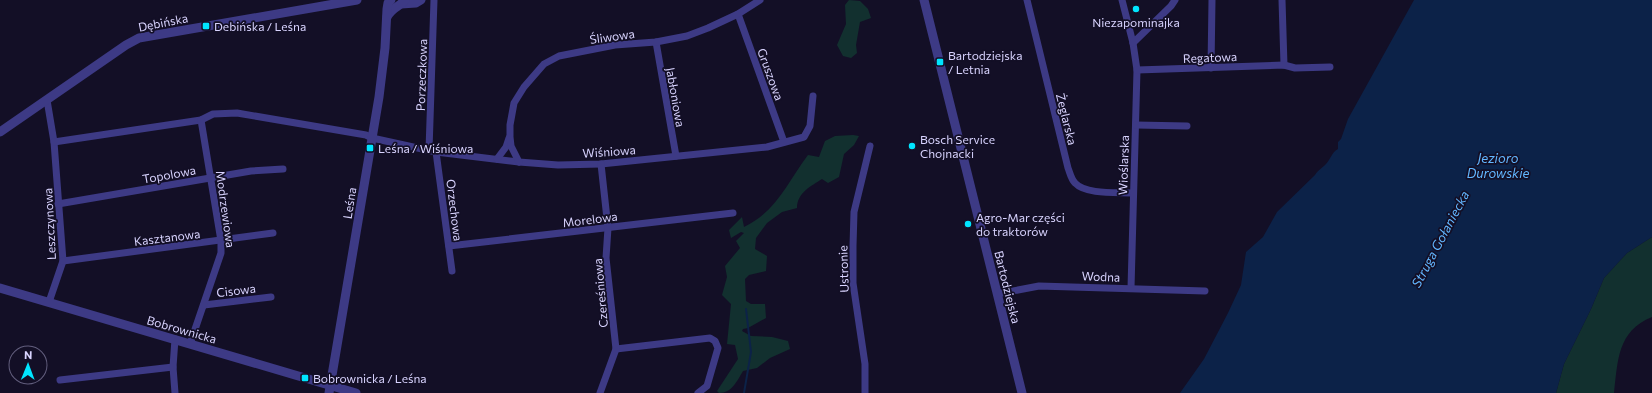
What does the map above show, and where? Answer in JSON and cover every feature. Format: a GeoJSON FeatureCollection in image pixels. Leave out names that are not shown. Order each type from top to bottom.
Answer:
{"type":"FeatureCollection","features":[{"type":"Feature","properties":{"kind":"street","name":"Dębińska"},"geometry":{"type":"LineString","coordinates":[[0,132],[126,45],[140,38],[357,0]]}},
{"type":"Feature","properties":{"kind":"street"},"geometry":{"type":"LineString","coordinates":[[397,2],[411,4],[421,0]]}},
{"type":"Feature","properties":{"kind":"street","name":"Porzeczkowa"},"geometry":{"type":"LineString","coordinates":[[429,150],[434,0]]}},
{"type":"Feature","properties":{"kind":"street","name":"Śliwowa"},"geometry":{"type":"LineString","coordinates":[[519,162],[511,146],[510,137],[510,125],[514,103],[524,87],[544,64],[559,56],[615,44],[656,42],[686,36],[708,28],[738,14],[760,0]]}},
{"type":"Feature","properties":{"kind":"street","name":"Bartodziejska"},"geometry":{"type":"LineString","coordinates":[[924,0],[1022,393]]}},
{"type":"Feature","properties":{"kind":"street","name":"Żeglarska"},"geometry":{"type":"LineString","coordinates":[[1027,0],[1068,168],[1072,178],[1080,187],[1088,190],[1133,192]]}},
{"type":"Feature","properties":{"kind":"street","name":"Wioślarska"},"geometry":{"type":"LineString","coordinates":[[1122,0],[1133,43],[1137,70],[1131,288]]}},
{"type":"Feature","properties":{"kind":"street"},"geometry":{"type":"LineString","coordinates":[[1133,43],[1176,0]]}},
{"type":"Feature","properties":{"kind":"street"},"geometry":{"type":"LineString","coordinates":[[1211,68],[1212,0]]}},
{"type":"Feature","properties":{"kind":"street"},"geometry":{"type":"LineString","coordinates":[[1282,0],[1284,66]]}},
{"type":"Feature","properties":{"kind":"street","name":"Leśna"},"geometry":{"type":"LineString","coordinates":[[330,389],[380,87],[388,17],[397,2]]}},
{"type":"Feature","properties":{"kind":"street","name":"Gruszowa"},"geometry":{"type":"LineString","coordinates":[[738,14],[784,142]]}},
{"type":"Feature","properties":{"kind":"street","name":"Jabłoniowa"},"geometry":{"type":"LineString","coordinates":[[656,42],[676,156]]}},
{"type":"Feature","properties":{"kind":"street","name":"Regatowa"},"geometry":{"type":"LineString","coordinates":[[1137,70],[1284,66],[1295,68],[1330,67]]}},
{"type":"Feature","properties":{"kind":"street","name":"Wiśniowa"},"geometry":{"type":"LineString","coordinates":[[202,120],[213,114],[237,113],[366,134],[372,138],[436,152],[558,165],[601,164],[767,147],[804,137],[810,126],[814,96]]}},
{"type":"Feature","properties":{"kind":"street","name":"Leszczynowa"},"geometry":{"type":"LineString","coordinates":[[47,100],[54,142],[63,261],[49,302]]}},
{"type":"Feature","properties":{"kind":"street"},"geometry":{"type":"LineString","coordinates":[[54,142],[202,120]]}},
{"type":"Feature","properties":{"kind":"street","name":"Modrzewiowa"},"geometry":{"type":"LineString","coordinates":[[190,344],[221,253],[221,241],[202,120]]}},
{"type":"Feature","properties":{"kind":"street"},"geometry":{"type":"LineString","coordinates":[[1136,125],[1187,126]]}},
{"type":"Feature","properties":{"kind":"street","name":"Śliwowa"},"geometry":{"type":"LineString","coordinates":[[497,159],[506,147],[510,137]]}},
{"type":"Feature","properties":{"kind":"street","name":"Ustronie"},"geometry":{"type":"LineString","coordinates":[[865,393],[865,364],[853,283],[853,246],[854,212],[870,146]]}},
{"type":"Feature","properties":{"kind":"street","name":"Orzechowa"},"geometry":{"type":"LineString","coordinates":[[436,152],[452,271]]}},
{"type":"Feature","properties":{"kind":"street","name":"Czereśniowa"},"geometry":{"type":"LineString","coordinates":[[600,393],[616,349],[606,258],[608,228],[601,164]]}},
{"type":"Feature","properties":{"kind":"street","name":"Topolowa"},"geometry":{"type":"LineString","coordinates":[[58,204],[251,171],[283,169]]}},
{"type":"Feature","properties":{"kind":"street","name":"Morelowa"},"geometry":{"type":"LineString","coordinates":[[449,246],[733,213]]}},
{"type":"Feature","properties":{"kind":"street","name":"Kasztanowa"},"geometry":{"type":"LineString","coordinates":[[63,261],[273,234]]}},
{"type":"Feature","properties":{"kind":"street","name":"Wodna"},"geometry":{"type":"LineString","coordinates":[[997,294],[1039,286],[1205,291]]}},
{"type":"Feature","properties":{"kind":"street","name":"Bobrownicka"},"geometry":{"type":"LineString","coordinates":[[0,288],[175,339],[330,389],[356,393]]}},
{"type":"Feature","properties":{"kind":"street","name":"Cisowa"},"geometry":{"type":"LineString","coordinates":[[204,305],[271,298]]}},
{"type":"Feature","properties":{"kind":"street"},"geometry":{"type":"LineString","coordinates":[[616,349],[710,338],[714,341],[718,348],[707,386],[698,393]]}},
{"type":"Feature","properties":{"kind":"street"},"geometry":{"type":"LineString","coordinates":[[174,393],[173,367],[175,339]]}},
{"type":"Feature","properties":{"kind":"street"},"geometry":{"type":"LineString","coordinates":[[60,380],[173,367]]}},
{"type":"Feature","properties":{"kind":"green space"},"geometry":{"type":"Polygon","coordinates":[[[849,0],[860,1],[868,9],[871,18],[860,22],[856,45],[857,53],[851,58],[843,56],[837,45],[846,24],[845,5],[849,0]]]}},
{"type":"Feature","properties":{"kind":"green space"},"geometry":{"type":"Polygon","coordinates":[[[835,136],[859,136],[854,145],[844,154],[839,177],[828,183],[822,179],[809,187],[799,198],[797,208],[782,212],[767,223],[756,238],[755,249],[767,256],[766,271],[749,275],[745,279],[746,301],[751,304],[765,304],[766,318],[748,328],[743,329],[742,331],[751,336],[772,337],[788,341],[790,349],[770,358],[757,368],[743,371],[731,389],[719,393],[717,391],[738,359],[735,345],[727,344],[731,304],[722,295],[727,277],[725,266],[740,248],[736,241],[744,233],[741,232],[731,238],[729,230],[742,217],[744,227],[765,213],[780,196],[808,155],[819,157],[825,141],[835,136]]]}},
{"type":"Feature","properties":{"kind":"green space"},"geometry":{"type":"Polygon","coordinates":[[[1652,237],[1652,317],[1640,323],[1632,330],[1621,348],[1614,393],[1556,393],[1564,364],[1591,309],[1604,278],[1627,253],[1652,237]]]}},
{"type":"Feature","properties":{"kind":"water","name":"Jezioro Durowskie"},"geometry":{"type":"Polygon","coordinates":[[[1414,0],[1652,0],[1652,237],[1627,253],[1604,278],[1591,309],[1564,364],[1556,393],[1180,393],[1204,359],[1228,313],[1241,285],[1246,252],[1263,237],[1277,212],[1326,164],[1334,152],[1338,149],[1338,142],[1341,139],[1348,119],[1414,0]]]}},
{"type":"Feature","properties":{"kind":"waterway"},"geometry":{"type":"LineString","coordinates":[[744,393],[751,352],[746,309]]}},
{"type":"Feature","properties":{"kind":"place","name":"Niezapominajka"},"geometry":{"type":"Point","coordinates":[1136,9]}},
{"type":"Feature","properties":{"kind":"place","name":"Debińska / Leśna"},"geometry":{"type":"Point","coordinates":[206,26]}},
{"type":"Feature","properties":{"kind":"place","name":"Bartodziejska / Letnia"},"geometry":{"type":"Point","coordinates":[940,62]}},
{"type":"Feature","properties":{"kind":"place","name":"Bosch Service Chojnacki"},"geometry":{"type":"Point","coordinates":[912,146]}},
{"type":"Feature","properties":{"kind":"place","name":"Leśna / Wiśniowa"},"geometry":{"type":"Point","coordinates":[370,148]}},
{"type":"Feature","properties":{"kind":"place","name":"Agro-Mar części do traktorów"},"geometry":{"type":"Point","coordinates":[968,224]}},
{"type":"Feature","properties":{"kind":"place","name":"Bobrownicka / Leśna"},"geometry":{"type":"Point","coordinates":[305,378]}},
{"type":"Feature","properties":{"kind":"water label","name":"Struga Gołaniecka"},"geometry":{"type":"Point","coordinates":[1440,239]}}]}
